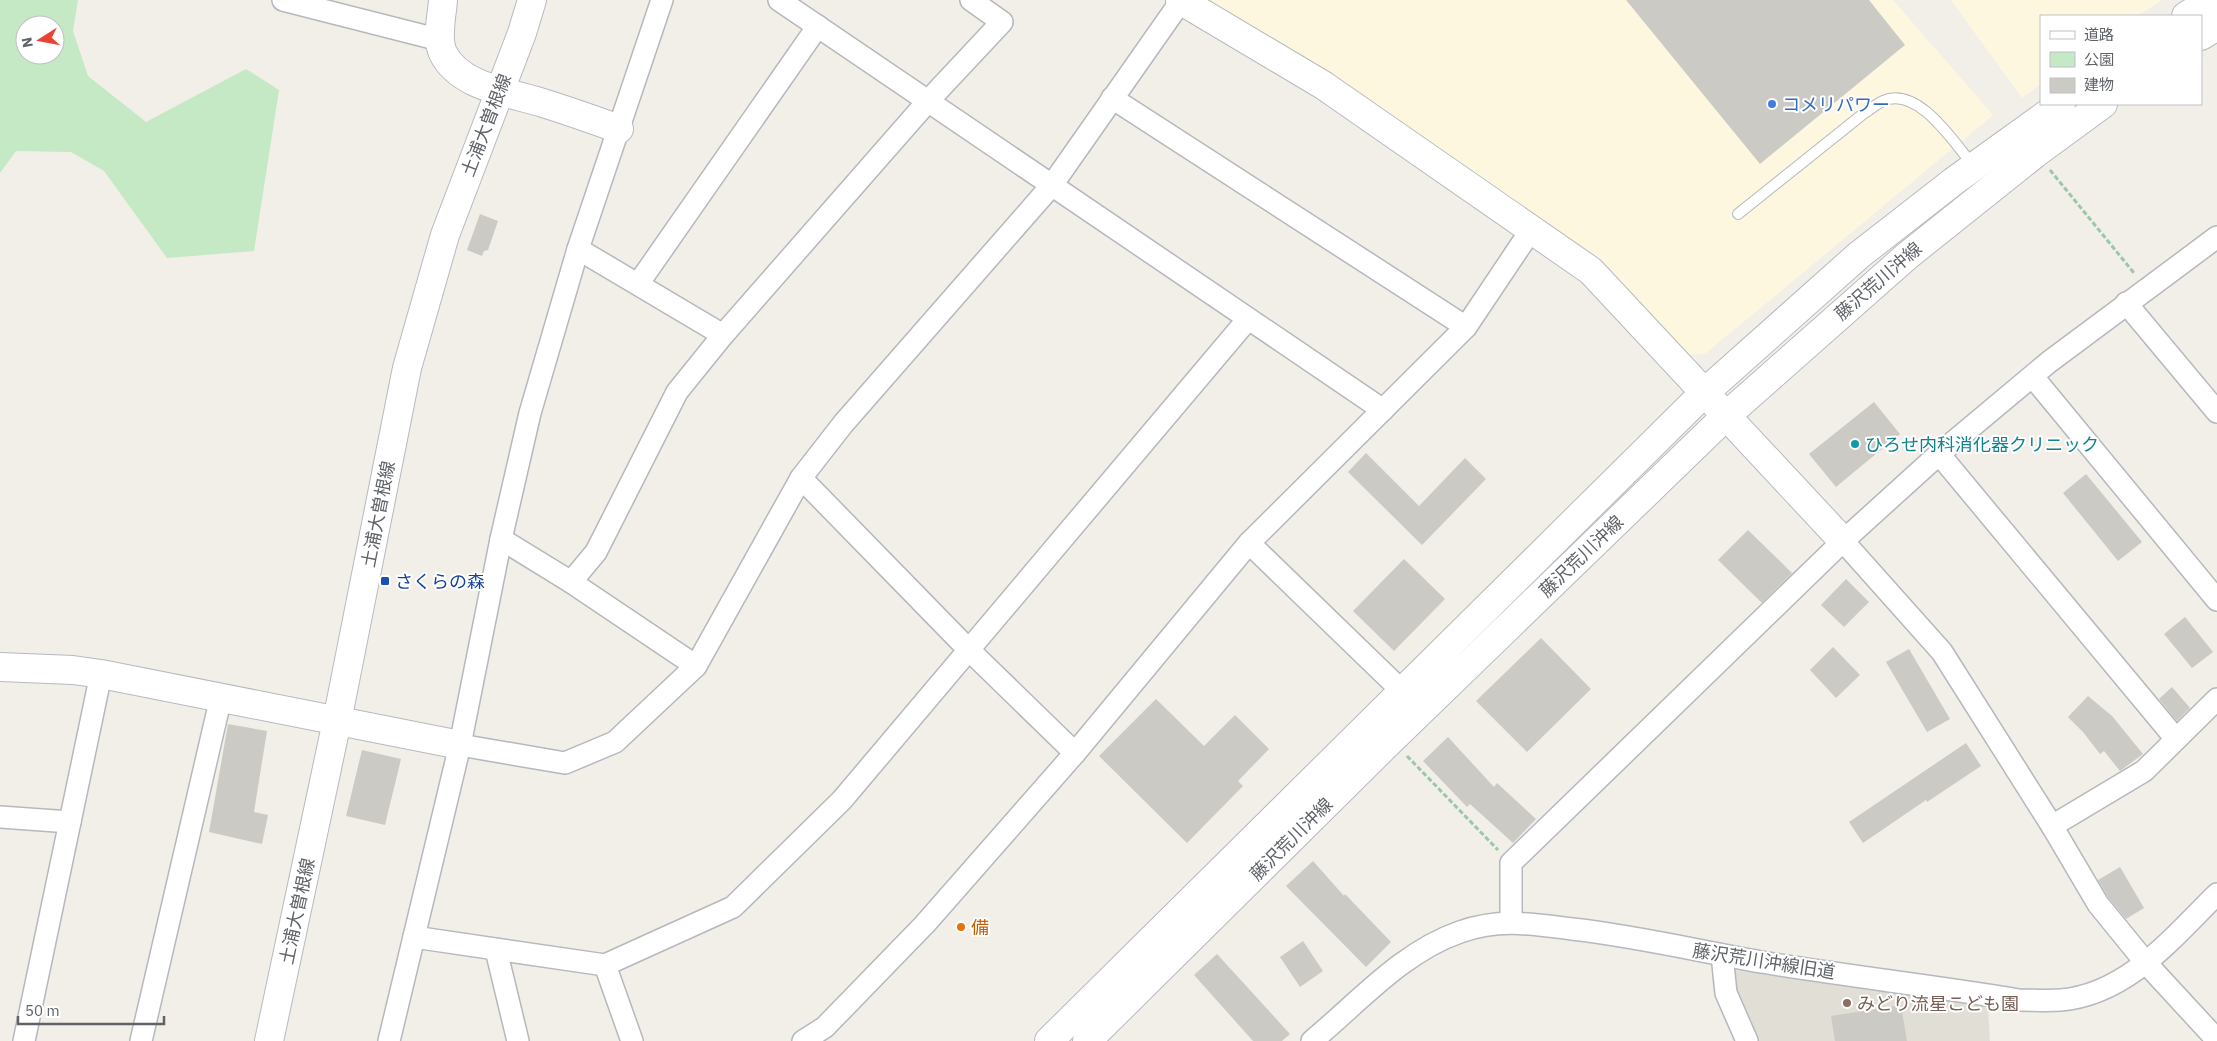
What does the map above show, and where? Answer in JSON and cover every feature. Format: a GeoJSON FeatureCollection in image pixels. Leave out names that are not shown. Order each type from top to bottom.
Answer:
{"type":"FeatureCollection","features":[{"type":"Feature","properties":{"kind":"main road"},"geometry":{"type":"LineString","coordinates":[[443,0],[440,40],[442,52],[448,62],[459,71],[475,82],[498,91],[537,101],[619,129]]}},
{"type":"Feature","properties":{"kind":"main road","name":"土浦大曽根線"},"geometry":{"type":"LineString","coordinates":[[269,1041],[337,720],[407,368],[445,235],[498,91],[522,33],[532,0]]}},
{"type":"Feature","properties":{"kind":"main road"},"geometry":{"type":"LineString","coordinates":[[2188,15],[2212,0]]}},
{"type":"Feature","properties":{"kind":"main road"},"geometry":{"type":"LineString","coordinates":[[1180,1],[1323,85],[1591,271],[1703,394],[1843,541]]}},
{"type":"Feature","properties":{"kind":"main road"},"geometry":{"type":"LineString","coordinates":[[2202,35],[2217,26]]}},
{"type":"Feature","properties":{"kind":"main road","name":"藤沢荒川沖線"},"geometry":{"type":"LineString","coordinates":[[1049,1041],[1703,394],[1859,255],[1974,167],[2060,105]]}},
{"type":"Feature","properties":{"kind":"main road","name":"藤沢荒川沖線"},"geometry":{"type":"LineString","coordinates":[[1087,1041],[1392,740],[1726,416],[1914,250],[2036,153],[2102,105]]}},
{"type":"Feature","properties":{"kind":"main road"},"geometry":{"type":"LineString","coordinates":[[0,667],[73,670],[101,674],[460,745]]}},
{"type":"Feature","properties":{"kind":"street"},"geometry":{"type":"LineString","coordinates":[[283,0],[440,40]]}},
{"type":"Feature","properties":{"kind":"street"},"geometry":{"type":"LineString","coordinates":[[390,1041],[460,745],[501,539],[530,413],[578,249],[662,0]]}},
{"type":"Feature","properties":{"kind":"street"},"geometry":{"type":"LineString","coordinates":[[779,0],[1383,410]]}},
{"type":"Feature","properties":{"kind":"street"},"geometry":{"type":"LineString","coordinates":[[571,582],[596,552],[677,392],[723,335],[928,101],[1002,22],[970,0]]}},
{"type":"Feature","properties":{"kind":"street"},"geometry":{"type":"LineString","coordinates":[[460,745],[565,763],[615,742],[696,666],[801,478],[843,424],[1052,185],[1180,1]]}},
{"type":"Feature","properties":{"kind":"street"},"geometry":{"type":"LineString","coordinates":[[638,284],[818,26]]}},
{"type":"Feature","properties":{"kind":"street"},"geometry":{"type":"LineString","coordinates":[[1112,98],[1466,327]]}},
{"type":"Feature","properties":{"kind":"street"},"geometry":{"type":"LineString","coordinates":[[803,1041],[825,1027],[926,924],[1075,753],[1249,543],[1466,327],[1531,230]]}},
{"type":"Feature","properties":{"kind":"street"},"geometry":{"type":"LineString","coordinates":[[1511,922],[1511,863],[1843,541],[1939,454],[2049,362],[2146,288],[2217,238]]}},
{"type":"Feature","properties":{"kind":"street"},"geometry":{"type":"LineString","coordinates":[[578,249],[723,335]]}},
{"type":"Feature","properties":{"kind":"street"},"geometry":{"type":"LineString","coordinates":[[2126,303],[2217,412]]}},
{"type":"Feature","properties":{"kind":"street"},"geometry":{"type":"LineString","coordinates":[[414,937],[605,965],[733,907],[842,800],[1248,318]]}},
{"type":"Feature","properties":{"kind":"street"},"geometry":{"type":"LineString","coordinates":[[2033,377],[2217,600]]}},
{"type":"Feature","properties":{"kind":"street"},"geometry":{"type":"LineString","coordinates":[[1939,454],[2176,739]]}},
{"type":"Feature","properties":{"kind":"street"},"geometry":{"type":"LineString","coordinates":[[801,478],[968,649],[1075,753]]}},
{"type":"Feature","properties":{"kind":"street"},"geometry":{"type":"LineString","coordinates":[[501,539],[571,582],[696,666]]}},
{"type":"Feature","properties":{"kind":"street"},"geometry":{"type":"LineString","coordinates":[[1843,541],[1942,652],[2052,826],[2098,904],[2146,963],[2217,1040]]}},
{"type":"Feature","properties":{"kind":"street"},"geometry":{"type":"LineString","coordinates":[[1249,543],[1403,692]]}},
{"type":"Feature","properties":{"kind":"street"},"geometry":{"type":"LineString","coordinates":[[24,1041],[101,674]]}},
{"type":"Feature","properties":{"kind":"street"},"geometry":{"type":"LineString","coordinates":[[141,1041],[221,697]]}},
{"type":"Feature","properties":{"kind":"street"},"geometry":{"type":"LineString","coordinates":[[2052,826],[2144,771],[2217,700]]}},
{"type":"Feature","properties":{"kind":"street"},"geometry":{"type":"LineString","coordinates":[[0,818],[70,822]]}},
{"type":"Feature","properties":{"kind":"street","name":"藤沢荒川沖線旧道"},"geometry":{"type":"LineString","coordinates":[[1312,1041],[1382,980],[1438,941],[1461,932],[1511,922],[1616,934],[1722,955],[2019,1000],[2062,1000],[2094,993],[2123,979],[2146,963],[2217,894]]}},
{"type":"Feature","properties":{"kind":"street"},"geometry":{"type":"LineString","coordinates":[[496,950],[518,1041]]}},
{"type":"Feature","properties":{"kind":"street"},"geometry":{"type":"LineString","coordinates":[[1722,955],[1726,993],[1747,1041]]}},
{"type":"Feature","properties":{"kind":"street"},"geometry":{"type":"LineString","coordinates":[[605,965],[632,1041]]}},
{"type":"Feature","properties":{"kind":"lane"},"geometry":{"type":"LineString","coordinates":[[1738,214],[1863,114],[1885,100],[1906,99],[1927,111],[1974,167]]}},
{"type":"Feature","properties":{"kind":"path"},"geometry":{"type":"LineString","coordinates":[[2048,167],[2146,288]]}},
{"type":"Feature","properties":{"kind":"path"},"geometry":{"type":"LineString","coordinates":[[1392,740],[1511,863]]}},
{"type":"Feature","properties":{"kind":"shaded area"},"geometry":{"type":"Polygon","coordinates":[[[1198,0],[1893,0],[1993,115],[1706,353],[1688,355],[1198,0]]]}},
{"type":"Feature","properties":{"kind":"shaded area"},"geometry":{"type":"Polygon","coordinates":[[[1951,0],[2162,0],[2139,15],[2040,15],[2040,85],[2022,98],[1951,0]]]}},
{"type":"Feature","properties":{"kind":"shaded area","name":"みどり流星こども園"},"geometry":{"type":"Polygon","coordinates":[[[1733,970],[1988,1007],[1990,1041],[1756,1041],[1736,998],[1733,970]]]}},
{"type":"Feature","properties":{"kind":"green space"},"geometry":{"type":"Polygon","coordinates":[[[0,0],[78,0],[73,31],[88,76],[146,122],[246,69],[279,90],[254,251],[167,258],[104,171],[71,152],[16,151],[0,173],[0,0]]]}},
{"type":"Feature","properties":{"kind":"building","name":"コメリパワー"},"geometry":{"type":"Polygon","coordinates":[[[1626,0],[1869,0],[1905,45],[1760,164],[1626,0]]]}},
{"type":"Feature","properties":{"kind":"building"},"geometry":{"type":"Polygon","coordinates":[[[480,214],[498,221],[488,250],[484,251],[482,256],[467,250],[480,214]]]}},
{"type":"Feature","properties":{"kind":"building","name":"ひろせ内科消化器クリニック"},"geometry":{"type":"Polygon","coordinates":[[[1874,402],[1900,434],[1836,487],[1809,454],[1874,402]]]}},
{"type":"Feature","properties":{"kind":"building"},"geometry":{"type":"Polygon","coordinates":[[[1366,453],[1419,506],[1465,458],[1486,479],[1422,545],[1348,472],[1366,453]]]}},
{"type":"Feature","properties":{"kind":"building"},"geometry":{"type":"Polygon","coordinates":[[[2086,474],[2142,542],[2118,561],[2063,493],[2086,474]]]}},
{"type":"Feature","properties":{"kind":"building"},"geometry":{"type":"Polygon","coordinates":[[[1748,530],[1792,573],[1762,603],[1718,560],[1748,530]]]}},
{"type":"Feature","properties":{"kind":"building"},"geometry":{"type":"Polygon","coordinates":[[[1404,559],[1445,599],[1394,651],[1353,611],[1404,559]]]}},
{"type":"Feature","properties":{"kind":"building"},"geometry":{"type":"Polygon","coordinates":[[[1846,579],[1869,602],[1844,627],[1821,605],[1846,579]]]}},
{"type":"Feature","properties":{"kind":"building"},"geometry":{"type":"Polygon","coordinates":[[[2185,617],[2213,652],[2192,668],[2164,634],[2185,617]]]}},
{"type":"Feature","properties":{"kind":"building"},"geometry":{"type":"Polygon","coordinates":[[[1541,638],[1591,689],[1527,752],[1476,701],[1541,638]]]}},
{"type":"Feature","properties":{"kind":"building"},"geometry":{"type":"Polygon","coordinates":[[[1833,647],[1860,675],[1836,698],[1810,670],[1833,647]]]}},
{"type":"Feature","properties":{"kind":"building"},"geometry":{"type":"Polygon","coordinates":[[[1909,649],[1950,719],[1927,732],[1886,662],[1909,649]]]}},
{"type":"Feature","properties":{"kind":"building"},"geometry":{"type":"Polygon","coordinates":[[[2172,687],[2190,708],[2177,721],[2159,699],[2172,687]]]}},
{"type":"Feature","properties":{"kind":"building"},"geometry":{"type":"Polygon","coordinates":[[[2088,696],[2112,716],[2143,754],[2120,771],[2104,751],[2100,754],[2083,732],[2068,717],[2088,696]]]}},
{"type":"Feature","properties":{"kind":"building"},"geometry":{"type":"Polygon","coordinates":[[[1156,699],[1204,746],[1235,715],[1269,749],[1238,781],[1243,786],[1187,843],[1099,756],[1156,699]]]}},
{"type":"Feature","properties":{"kind":"building"},"geometry":{"type":"Polygon","coordinates":[[[228,724],[267,731],[254,812],[268,815],[262,844],[209,832],[228,724]]]}},
{"type":"Feature","properties":{"kind":"building"},"geometry":{"type":"Polygon","coordinates":[[[1448,737],[1494,787],[1497,783],[1536,819],[1513,843],[1470,804],[1467,807],[1423,761],[1448,737]]]}},
{"type":"Feature","properties":{"kind":"building"},"geometry":{"type":"Polygon","coordinates":[[[1966,743],[1981,766],[1927,802],[1926,800],[1863,843],[1849,822],[1966,743]]]}},
{"type":"Feature","properties":{"kind":"building"},"geometry":{"type":"Polygon","coordinates":[[[362,750],[401,759],[385,825],[346,816],[362,750]]]}},
{"type":"Feature","properties":{"kind":"building"},"geometry":{"type":"Polygon","coordinates":[[[1313,861],[1344,896],[1345,894],[1391,942],[1366,967],[1286,886],[1313,861]]]}},
{"type":"Feature","properties":{"kind":"building"},"geometry":{"type":"Polygon","coordinates":[[[2120,867],[2144,908],[2126,919],[2108,897],[2098,880],[2120,867]]]}},
{"type":"Feature","properties":{"kind":"building"},"geometry":{"type":"Polygon","coordinates":[[[1303,941],[1323,971],[1300,987],[1280,957],[1303,941]]]}},
{"type":"Feature","properties":{"kind":"building"},"geometry":{"type":"Polygon","coordinates":[[[1217,954],[1290,1034],[1282,1041],[1253,1041],[1194,975],[1217,954]]]}},
{"type":"Feature","properties":{"kind":"building"},"geometry":{"type":"Polygon","coordinates":[[[1901,1005],[1907,1041],[1835,1041],[1831,1016],[1901,1005]]]}},
{"type":"Feature","properties":{"kind":"place","name":"コメリパワー"},"geometry":{"type":"Point","coordinates":[1772,104]}},
{"type":"Feature","properties":{"kind":"place","name":"ひろせ内科消化器クリニック"},"geometry":{"type":"Point","coordinates":[1855,444]}},
{"type":"Feature","properties":{"kind":"place","name":"さくらの森"},"geometry":{"type":"Point","coordinates":[385,581]}},
{"type":"Feature","properties":{"kind":"place","name":"備"},"geometry":{"type":"Point","coordinates":[961,927]}},
{"type":"Feature","properties":{"kind":"place","name":"みどり流星こども園"},"geometry":{"type":"Point","coordinates":[1847,1003]}}]}
